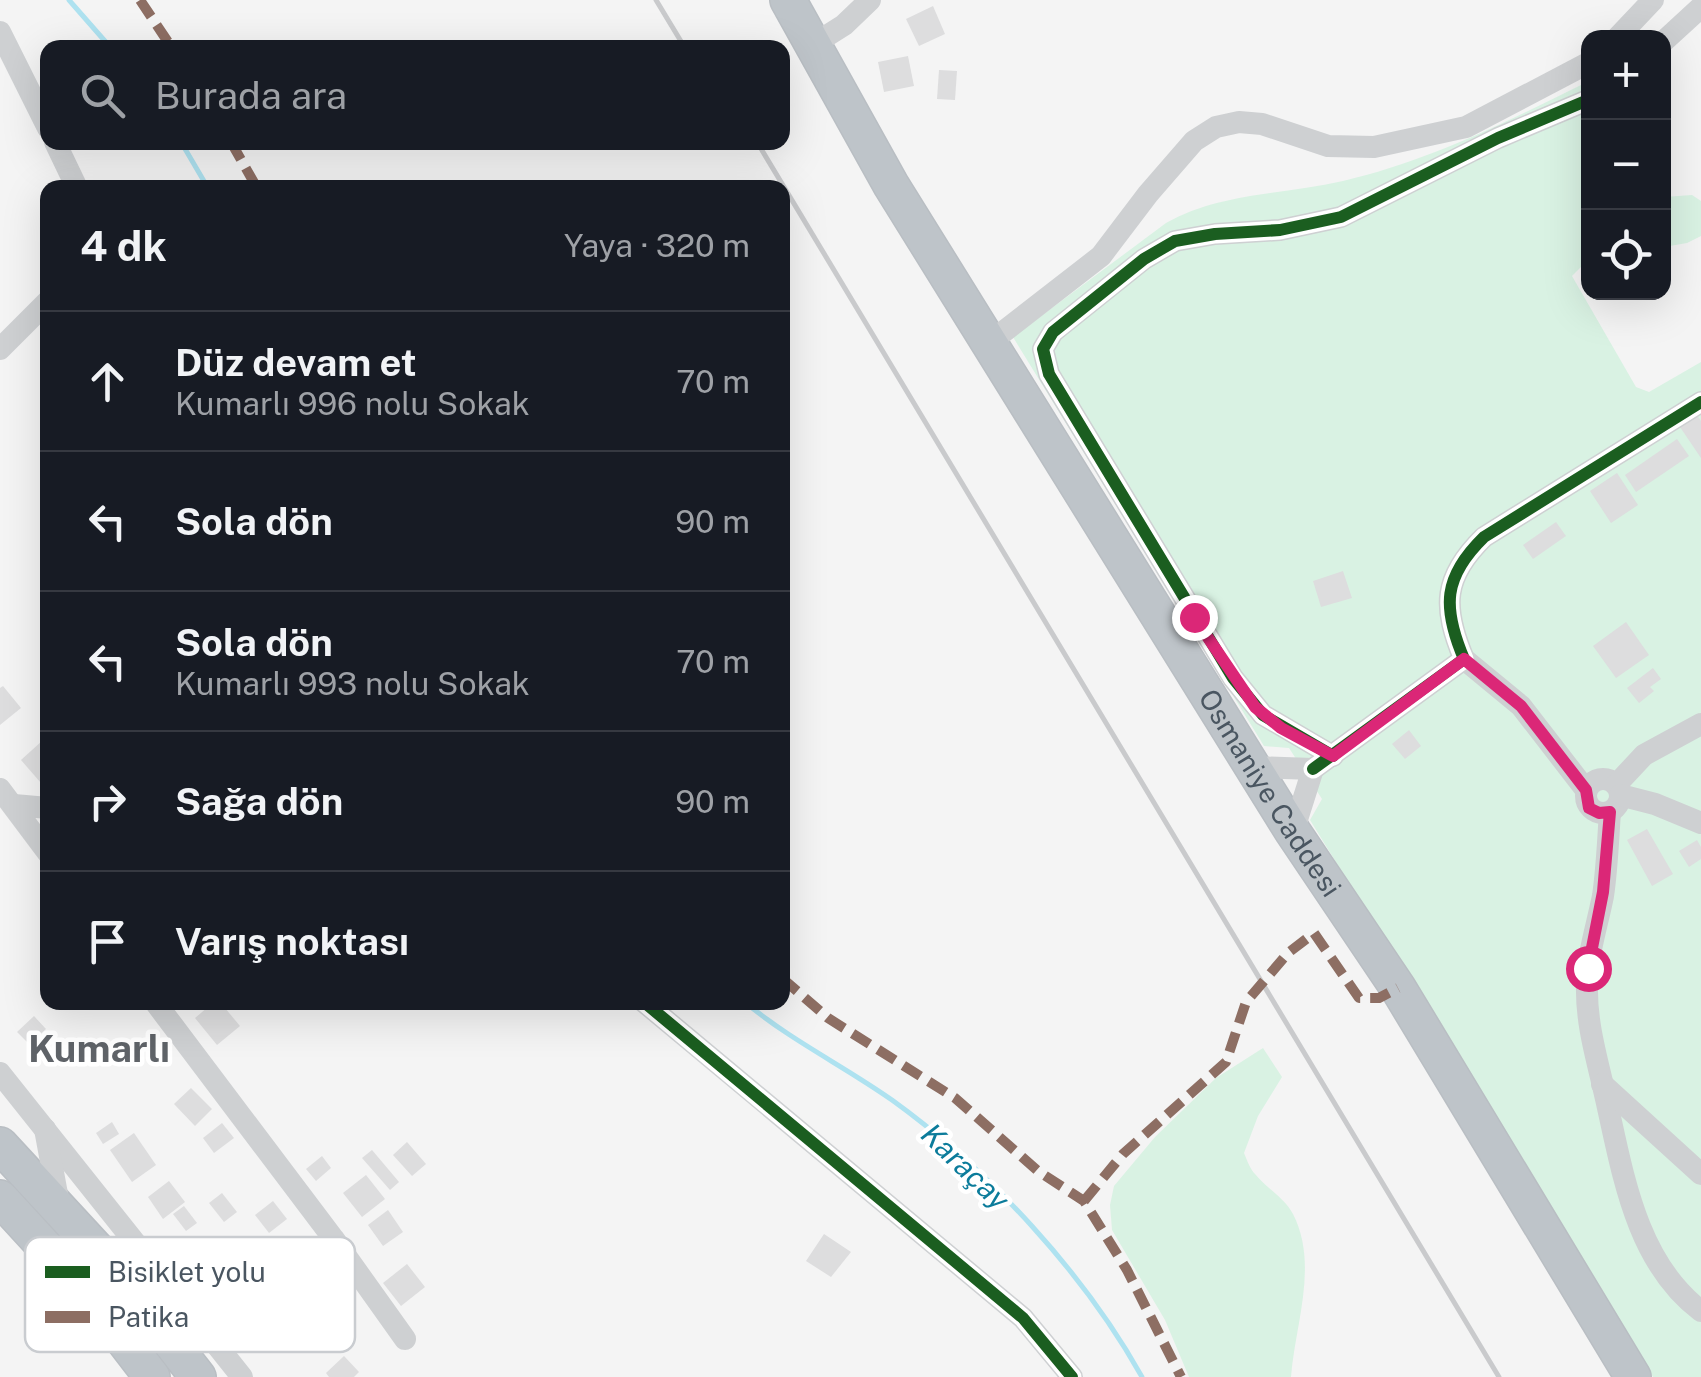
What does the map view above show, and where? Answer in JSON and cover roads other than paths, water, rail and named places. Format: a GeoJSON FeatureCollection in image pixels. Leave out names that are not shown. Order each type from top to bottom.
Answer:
{"type":"FeatureCollection","features":[{"type":"Feature","properties":{"kind":"highway"},"geometry":{"type":"LineString","coordinates":[[775,0],[935,282],[1616,1377]]}},
{"type":"Feature","properties":{"kind":"highway","name":"Osmaniye Caddesi"},"geometry":{"type":"LineString","coordinates":[[788,0],[892,185],[988,343],[1293,832],[1398,988],[1633,1377]]}},
{"type":"Feature","properties":{"kind":"highway"},"geometry":{"type":"LineString","coordinates":[[0,1145],[87,1237]]}},
{"type":"Feature","properties":{"kind":"highway"},"geometry":{"type":"LineString","coordinates":[[0,1198],[35,1237]]}},
{"type":"Feature","properties":{"kind":"highway"},"geometry":{"type":"LineString","coordinates":[[133,1352],[152,1377]]}},
{"type":"Feature","properties":{"kind":"highway"},"geometry":{"type":"LineString","coordinates":[[179,1352],[198,1377]]}},
{"type":"Feature","properties":{"kind":"street"},"geometry":{"type":"LineString","coordinates":[[814,44],[844,25],[870,0]]}},
{"type":"Feature","properties":{"kind":"street"},"geometry":{"type":"LineString","coordinates":[[1625,30],[1653,0]]}},
{"type":"Feature","properties":{"kind":"street"},"geometry":{"type":"LineString","coordinates":[[1671,35],[1701,7]]}},
{"type":"Feature","properties":{"kind":"street"},"geometry":{"type":"LineString","coordinates":[[0,32],[40,112]]}},
{"type":"Feature","properties":{"kind":"street"},"geometry":{"type":"LineString","coordinates":[[988,343],[1101,256],[1194,142],[1216,128],[1239,122],[1262,124],[1328,146],[1374,148],[1466,127],[1581,67]]}},
{"type":"Feature","properties":{"kind":"street"},"geometry":{"type":"LineString","coordinates":[[1323,763],[1263,715],[1233,678],[1049,374],[1043,358],[1046,342],[1065,321],[1144,258],[1174,241],[1280,230],[1341,217],[1498,138],[1581,103]]}},
{"type":"Feature","properties":{"kind":"street"},"geometry":{"type":"LineString","coordinates":[[59,150],[73,180]]}},
{"type":"Feature","properties":{"kind":"street"},"geometry":{"type":"LineString","coordinates":[[0,350],[40,309]]}},
{"type":"Feature","properties":{"kind":"street"},"geometry":{"type":"LineString","coordinates":[[1701,402],[1501,524],[1466,554],[1456,568],[1449,602],[1464,659],[1521,706],[1586,790],[1589,808],[1599,813],[1644,755],[1701,724]]}},
{"type":"Feature","properties":{"kind":"street"},"geometry":{"type":"LineString","coordinates":[[1293,832],[1323,763],[1464,659]]}},
{"type":"Feature","properties":{"kind":"street"},"geometry":{"type":"LineString","coordinates":[[1252,767],[1323,763]]}},
{"type":"Feature","properties":{"kind":"street"},"geometry":{"type":"LineString","coordinates":[[7,797],[40,806]]}},
{"type":"Feature","properties":{"kind":"street"},"geometry":{"type":"LineString","coordinates":[[7,797],[40,841]]}},
{"type":"Feature","properties":{"kind":"street"},"geometry":{"type":"LineString","coordinates":[[1615,797],[1654,804],[1701,823]]}},
{"type":"Feature","properties":{"kind":"street"},"geometry":{"type":"LineString","coordinates":[[1615,797],[1587,986],[1592,1035],[1621,1164],[1649,1248],[1675,1288],[1701,1310]]}},
{"type":"Feature","properties":{"kind":"street"},"geometry":{"type":"LineString","coordinates":[[161,1010],[332,1237]]}},
{"type":"Feature","properties":{"kind":"street"},"geometry":{"type":"LineString","coordinates":[[654,1010],[1023,1318],[1072,1377]]}},
{"type":"Feature","properties":{"kind":"street"},"geometry":{"type":"LineString","coordinates":[[0,1074],[132,1237]]}},
{"type":"Feature","properties":{"kind":"street"},"geometry":{"type":"LineString","coordinates":[[1602,1084],[1701,1174]]}},
{"type":"Feature","properties":{"kind":"street"},"geometry":{"type":"LineString","coordinates":[[44,1125],[58,1205]]}},
{"type":"Feature","properties":{"kind":"street"},"geometry":{"type":"LineString","coordinates":[[355,1269],[405,1340]]}},
{"type":"Feature","properties":{"kind":"street"},"geometry":{"type":"LineString","coordinates":[[222,1352],[242,1377]]}},
{"type":"Feature","properties":{"kind":"waterway","name":"Karaçay"},"geometry":{"type":"LineString","coordinates":[[69,0],[104,40]]}},
{"type":"Feature","properties":{"kind":"waterway","name":"Karaçay"},"geometry":{"type":"LineString","coordinates":[[186,150],[203,180]]}},
{"type":"Feature","properties":{"kind":"waterway","name":"Karaçay"},"geometry":{"type":"LineString","coordinates":[[755,1010],[892,1100],[964,1158],[1063,1262],[1119,1338],[1142,1377]]}},
{"type":"Feature","properties":{"kind":"railway"},"geometry":{"type":"LineString","coordinates":[[656,0],[680,40]]}},
{"type":"Feature","properties":{"kind":"railway"},"geometry":{"type":"LineString","coordinates":[[762,150],[780,180]]}},
{"type":"Feature","properties":{"kind":"railway"},"geometry":{"type":"LineString","coordinates":[[790,197],[1499,1377]]}},
{"type":"Feature","properties":{"kind":"district","name":"Kumarlı"},"geometry":{"type":"Point","coordinates":[99,1049]}}]}
